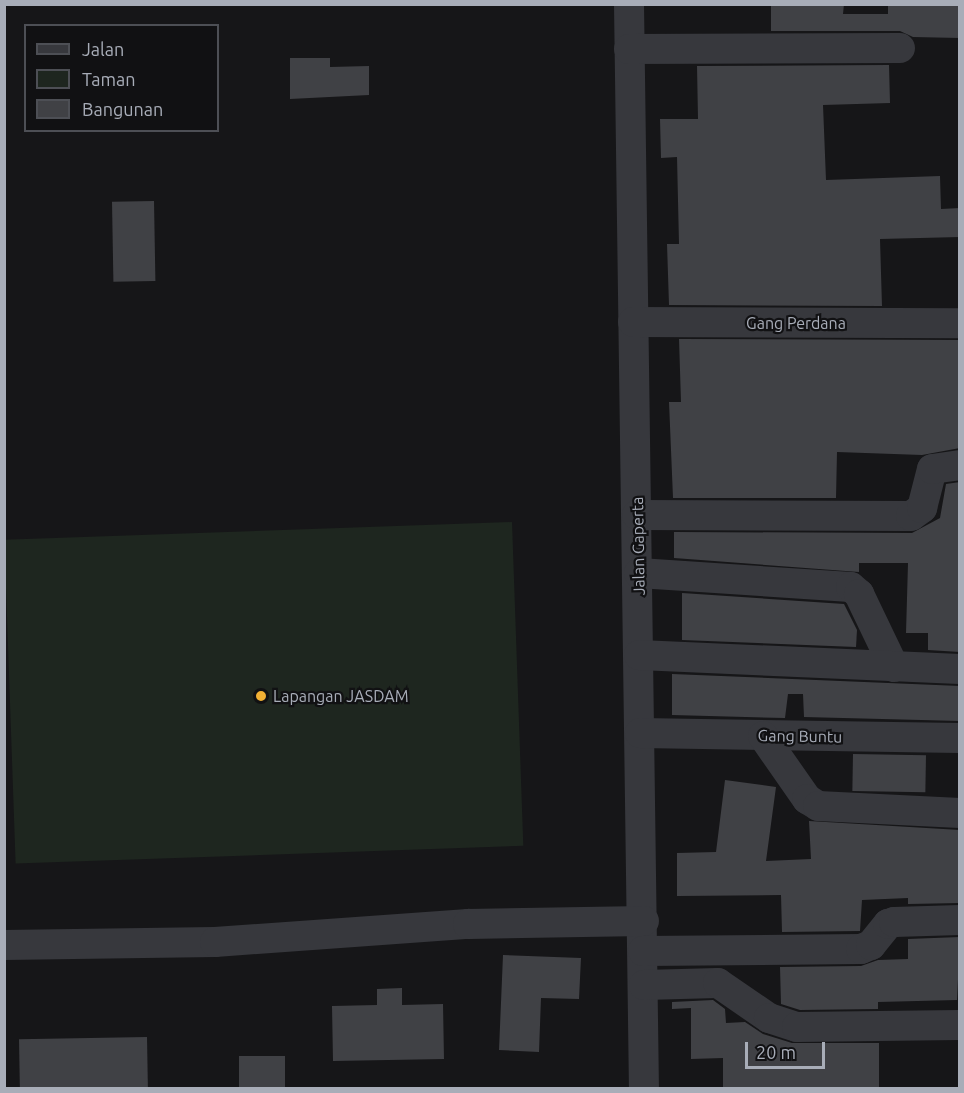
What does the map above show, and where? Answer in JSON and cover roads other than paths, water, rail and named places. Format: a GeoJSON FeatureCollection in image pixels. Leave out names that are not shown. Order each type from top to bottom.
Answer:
{"type":"FeatureCollection","features":[{"type":"Feature","properties":{"kind":"street","name":"Jalan Gaperta"},"geometry":{"type":"LineString","coordinates":[[629,4],[644,921],[644,1089]]}},
{"type":"Feature","properties":{"kind":"street"},"geometry":{"type":"LineString","coordinates":[[629,49],[900,48]]}},
{"type":"Feature","properties":{"kind":"street","name":"Gang Perdana"},"geometry":{"type":"LineString","coordinates":[[633,322],[960,323]]}},
{"type":"Feature","properties":{"kind":"street"},"geometry":{"type":"LineString","coordinates":[[637,515],[911,516],[921,508],[932,469],[960,465]]}},
{"type":"Feature","properties":{"kind":"street"},"geometry":{"type":"LineString","coordinates":[[639,573],[851,587],[859,594],[894,667]]}},
{"type":"Feature","properties":{"kind":"street"},"geometry":{"type":"LineString","coordinates":[[639,655],[960,669]]}},
{"type":"Feature","properties":{"kind":"street","name":"Gang Buntu"},"geometry":{"type":"LineString","coordinates":[[640,733],[960,738]]}},
{"type":"Feature","properties":{"kind":"street"},"geometry":{"type":"LineString","coordinates":[[763,736],[797,786],[818,806],[960,813]]}},
{"type":"Feature","properties":{"kind":"street"},"geometry":{"type":"LineString","coordinates":[[644,951],[861,949],[871,945],[888,924],[894,922],[960,920]]}},
{"type":"Feature","properties":{"kind":"street"},"geometry":{"type":"LineString","coordinates":[[4,945],[215,942],[468,924],[644,921]]}},
{"type":"Feature","properties":{"kind":"street"},"geometry":{"type":"LineString","coordinates":[[644,985],[718,983],[769,1018],[797,1027],[960,1024]]}},
{"type":"Feature","properties":{"kind":"place","name":"Lapangan JASDAM"},"geometry":{"type":"Point","coordinates":[261,696]}}]}
